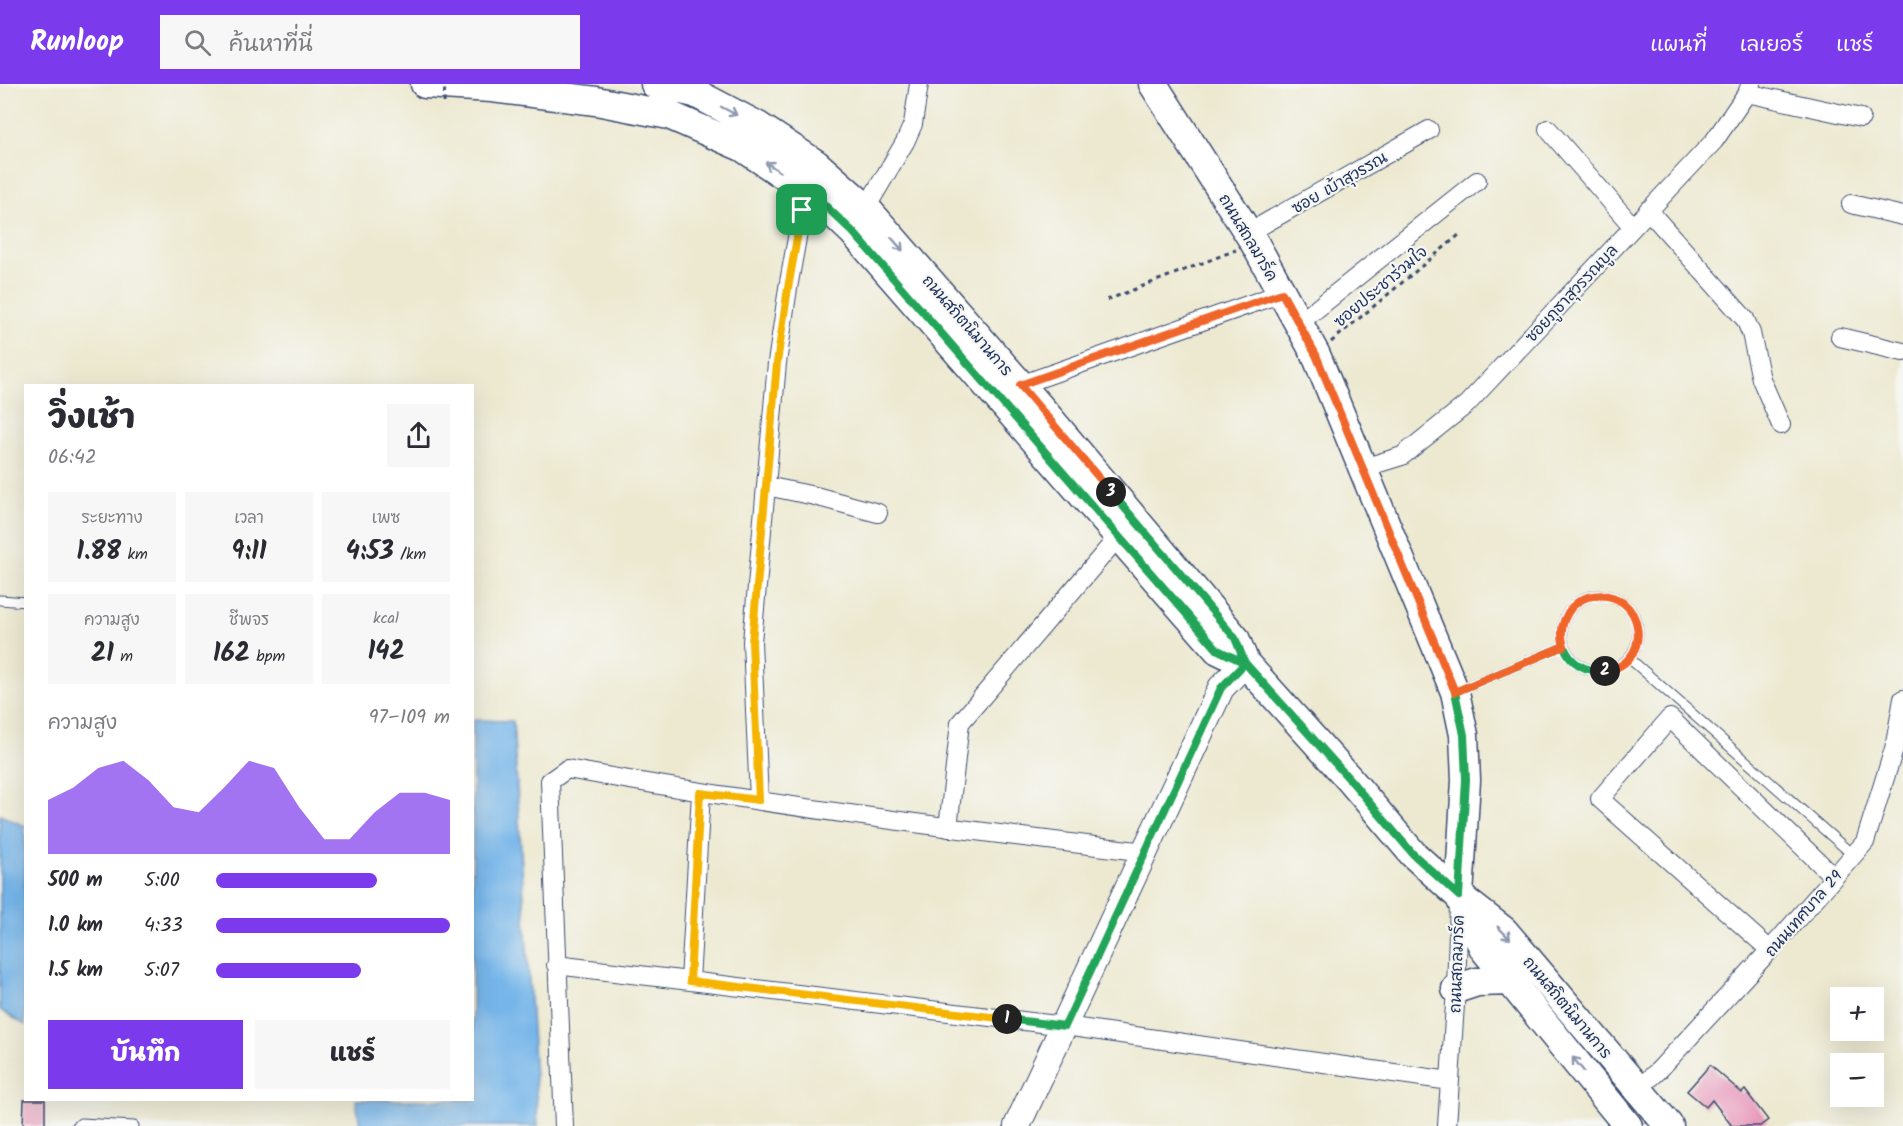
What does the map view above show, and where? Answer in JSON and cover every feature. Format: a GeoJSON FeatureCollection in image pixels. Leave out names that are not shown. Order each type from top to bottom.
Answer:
{"type":"FeatureCollection","features":[{"type":"Feature","properties":{"kind":"main road","name":"ถนนสถิตนิมานการ"},"geometry":{"type":"LineString","coordinates":[[655,84],[697,88],[816,164],[866,208],[1235,638],[1245,663],[1413,854],[1459,896],[1504,931],[1669,1126]]}},
{"type":"Feature","properties":{"kind":"main road","name":"ถนนสถลมาร์ค"},"geometry":{"type":"LineString","coordinates":[[1153,84],[1251,238],[1316,355],[1455,692],[1464,735],[1466,780],[1459,896]]}},
{"type":"Feature","properties":{"kind":"main road","name":"ถนนสถิตนิมานการ"},"geometry":{"type":"LineString","coordinates":[[434,93],[492,88],[596,101],[669,115],[742,147],[815,196],[853,232],[1218,650],[1245,663]]}},
{"type":"Feature","properties":{"kind":"main road"},"geometry":{"type":"LineString","coordinates":[[1017,1126],[1221,688],[1245,663]]}},
{"type":"Feature","properties":{"kind":"main road","name":"ถนนสถิตนิมานการ"},"geometry":{"type":"LineString","coordinates":[[1459,896],[1484,950],[1621,1118]]}},
{"type":"Feature","properties":{"kind":"main road"},"geometry":{"type":"LineString","coordinates":[[1456,989],[1477,982],[1511,981]]}},
{"type":"Feature","properties":{"kind":"main road"},"geometry":{"type":"LineString","coordinates":[[1621,1118],[1638,1089]]}},
{"type":"Feature","properties":{"kind":"street"},"geometry":{"type":"LineString","coordinates":[[866,208],[909,133],[915,113],[919,84]]}},
{"type":"Feature","properties":{"kind":"street"},"geometry":{"type":"LineString","coordinates":[[1749,89],[1861,118]]}},
{"type":"Feature","properties":{"kind":"street","name":"ซอยภูธาสุวรรณบูล"},"geometry":{"type":"LineString","coordinates":[[1363,468],[1402,456],[1467,404],[1713,141],[1749,89]]}},
{"type":"Feature","properties":{"kind":"street"},"geometry":{"type":"LineString","coordinates":[[1548,129],[1633,227]]}},
{"type":"Feature","properties":{"kind":"street","name":"ซอย เบ้าสุวรรณ"},"geometry":{"type":"LineString","coordinates":[[1251,238],[1429,130]]}},
{"type":"Feature","properties":{"kind":"street"},"geometry":{"type":"LineString","coordinates":[[1299,323],[1477,181]]}},
{"type":"Feature","properties":{"kind":"street"},"geometry":{"type":"LineString","coordinates":[[759,800],[752,642],[777,363],[802,210],[815,196]]}},
{"type":"Feature","properties":{"kind":"street"},"geometry":{"type":"LineString","coordinates":[[1851,204],[1903,216]]}},
{"type":"Feature","properties":{"kind":"street"},"geometry":{"type":"LineString","coordinates":[[1648,210],[1745,319],[1751,333],[1761,379],[1781,425]]}},
{"type":"Feature","properties":{"kind":"street"},"geometry":{"type":"LineString","coordinates":[[1020,385],[1282,293]]}},
{"type":"Feature","properties":{"kind":"street"},"geometry":{"type":"LineString","coordinates":[[1840,337],[1903,352]]}},
{"type":"Feature","properties":{"kind":"street"},"geometry":{"type":"LineString","coordinates":[[766,486],[878,513]]}},
{"type":"Feature","properties":{"kind":"street"},"geometry":{"type":"LineString","coordinates":[[948,828],[960,723],[1118,537]]}},
{"type":"Feature","properties":{"kind":"street","name":"ถนนเทศบาล 29"},"geometry":{"type":"LineString","coordinates":[[1638,1089],[1658,1071],[1770,950],[1865,842],[1894,749],[1903,699]]}},
{"type":"Feature","properties":{"kind":"street"},"geometry":{"type":"LineString","coordinates":[[1770,950],[1600,799],[1670,718],[1834,877]]}},
{"type":"Feature","properties":{"kind":"street"},"geometry":{"type":"LineString","coordinates":[[564,1126],[550,781],[567,769],[700,793],[948,828],[1146,852]]}},
{"type":"Feature","properties":{"kind":"street"},"geometry":{"type":"LineString","coordinates":[[690,981],[700,793]]}},
{"type":"Feature","properties":{"kind":"street","name":"ถนนสถลมาร์ค"},"geometry":{"type":"LineString","coordinates":[[1447,1126],[1456,989],[1459,896]]}},
{"type":"Feature","properties":{"kind":"street"},"geometry":{"type":"LineString","coordinates":[[556,964],[1065,1026],[1450,1081]]}},
{"type":"Feature","properties":{"kind":"lane"},"geometry":{"type":"LineString","coordinates":[[1600,595],[1613,597],[1624,603],[1632,612],[1637,623],[1637,642],[1629,658],[1620,666],[1609,671],[1596,672],[1573,661],[1561,638],[1562,625],[1567,613],[1576,603],[1587,597],[1600,595]]}},
{"type":"Feature","properties":{"kind":"lane"},"geometry":{"type":"LineString","coordinates":[[0,600],[24,602]]}},
{"type":"Feature","properties":{"kind":"lane"},"geometry":{"type":"LineString","coordinates":[[1455,692],[1564,646]]}},
{"type":"Feature","properties":{"kind":"lane"},"geometry":{"type":"LineString","coordinates":[[1629,658],[1853,855]]}},
{"type":"Feature","properties":{"kind":"lane"},"geometry":{"type":"LineString","coordinates":[[77,1126],[81,1123],[134,1126]]}},
{"type":"Feature","properties":{"kind":"path"},"geometry":{"type":"LineString","coordinates":[[434,93],[445,84]]}},
{"type":"Feature","properties":{"kind":"path","name":"ซอยประชาร่วมใจ"},"geometry":{"type":"LineString","coordinates":[[1316,355],[1460,235]]}},
{"type":"Feature","properties":{"kind":"path"},"geometry":{"type":"LineString","coordinates":[[1107,300],[1213,261],[1251,238]]}},
{"type":"Feature","properties":{"kind":"water"},"geometry":{"type":"Polygon","coordinates":[[[474,720],[513,721],[538,1126],[360,1126],[356,1101],[474,1101],[474,720]]]}},
{"type":"Feature","properties":{"kind":"water"},"geometry":{"type":"Polygon","coordinates":[[[0,815],[24,826],[24,1024],[0,1010],[0,815]]]}},
{"type":"Feature","properties":{"kind":"building"},"geometry":{"type":"Polygon","coordinates":[[[1710,1065],[1742,1093],[1745,1090],[1768,1120],[1760,1126],[1732,1126],[1712,1100],[1706,1107],[1687,1091],[1710,1065]]]}},
{"type":"Feature","properties":{"kind":"building"},"geometry":{"type":"Polygon","coordinates":[[[24,1100],[45,1101],[45,1126],[23,1126],[24,1100]]]}},
{"type":"Feature","properties":{"kind":"route"},"geometry":{"type":"LineString","coordinates":[[802,210],[777,363],[752,642],[759,800],[700,793],[690,981],[1065,1026],[1221,688],[1245,663],[1413,854],[1459,896],[1466,780],[1464,735],[1455,692],[1564,646],[1573,661],[1584,668],[1596,672],[1609,671],[1620,666],[1636,648],[1639,636],[1637,623],[1632,612],[1624,603],[1613,597],[1600,595],[1587,597],[1576,603],[1567,613],[1562,625],[1561,638],[1564,646],[1509,669],[1455,692],[1316,355],[1282,293],[1020,385],[1235,638],[1245,663],[1218,650],[853,232],[815,196],[802,210]]}}]}
